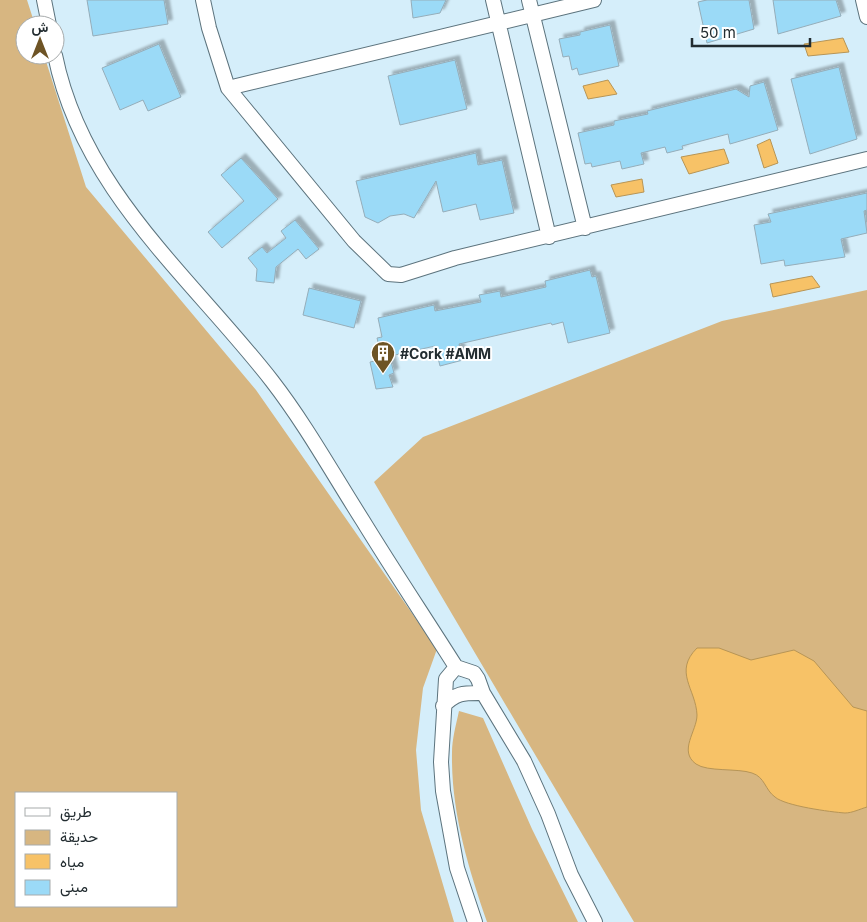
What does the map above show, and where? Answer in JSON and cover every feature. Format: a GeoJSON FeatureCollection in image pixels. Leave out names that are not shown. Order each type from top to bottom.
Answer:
{"type":"FeatureCollection","features":[{"type":"Feature","properties":{"kind":"street"},"geometry":{"type":"LineString","coordinates":[[44,0],[47,15]]}},
{"type":"Feature","properties":{"kind":"street"},"geometry":{"type":"LineString","coordinates":[[203,0],[209,28],[228,88],[354,241],[388,274],[401,276],[455,258],[549,237],[867,159]]}},
{"type":"Feature","properties":{"kind":"street"},"geometry":{"type":"LineString","coordinates":[[493,0],[549,237]]}},
{"type":"Feature","properties":{"kind":"street"},"geometry":{"type":"LineString","coordinates":[[529,0],[586,228]]}},
{"type":"Feature","properties":{"kind":"street"},"geometry":{"type":"LineString","coordinates":[[228,88],[594,0]]}},
{"type":"Feature","properties":{"kind":"street"},"geometry":{"type":"LineString","coordinates":[[863,0],[867,17]]}},
{"type":"Feature","properties":{"kind":"street"},"geometry":{"type":"LineString","coordinates":[[58,65],[79,127],[120,199],[146,235],[272,382],[310,436],[456,667],[474,673],[478,679],[483,693],[524,761],[548,814],[571,875],[595,922]]}},
{"type":"Feature","properties":{"kind":"street"},"geometry":{"type":"LineString","coordinates":[[456,667],[446,679],[441,762],[446,813],[457,868],[475,922]]}},
{"type":"Feature","properties":{"kind":"street"},"geometry":{"type":"LineString","coordinates":[[444,706],[453,696],[463,693],[483,693]]}},
{"type":"Feature","properties":{"kind":"green space"},"geometry":{"type":"Polygon","coordinates":[[[0,0],[27,0],[32,15],[15,15],[15,65],[47,65],[86,187],[256,390],[437,649],[423,688],[416,750],[421,810],[454,922],[0,922],[0,0]]]}},
{"type":"Feature","properties":{"kind":"green space"},"geometry":{"type":"Polygon","coordinates":[[[867,290],[867,922],[634,922],[374,482],[423,437],[722,321],[867,290]]]}},
{"type":"Feature","properties":{"kind":"green space"},"geometry":{"type":"Polygon","coordinates":[[[459,711],[483,718],[532,829],[578,922],[487,922],[467,860],[454,797],[452,748],[459,711]]]}},
{"type":"Feature","properties":{"kind":"water"},"geometry":{"type":"Polygon","coordinates":[[[843,38],[849,52],[808,56],[804,44],[843,38]]]}},
{"type":"Feature","properties":{"kind":"water"},"geometry":{"type":"Polygon","coordinates":[[[608,80],[617,94],[588,99],[583,86],[608,80]]]}},
{"type":"Feature","properties":{"kind":"water"},"geometry":{"type":"Polygon","coordinates":[[[770,139],[778,163],[764,168],[757,145],[770,139]]]}},
{"type":"Feature","properties":{"kind":"water"},"geometry":{"type":"Polygon","coordinates":[[[724,149],[729,163],[689,174],[681,157],[724,149]]]}},
{"type":"Feature","properties":{"kind":"water"},"geometry":{"type":"Polygon","coordinates":[[[642,179],[644,192],[616,197],[611,185],[642,179]]]}},
{"type":"Feature","properties":{"kind":"water"},"geometry":{"type":"Polygon","coordinates":[[[812,276],[820,287],[773,297],[770,284],[812,276]]]}},
{"type":"Feature","properties":{"kind":"water"},"geometry":{"type":"Polygon","coordinates":[[[697,648],[719,648],[751,660],[794,650],[814,661],[853,707],[867,711],[867,807],[845,813],[798,806],[775,797],[760,777],[752,773],[707,768],[696,764],[691,759],[688,747],[697,715],[686,673],[690,657],[697,648]]]}},
{"type":"Feature","properties":{"kind":"building"},"geometry":{"type":"Polygon","coordinates":[[[87,0],[164,0],[168,24],[93,36],[87,0]]]}},
{"type":"Feature","properties":{"kind":"building"},"geometry":{"type":"Polygon","coordinates":[[[411,0],[446,0],[440,13],[413,18],[411,0]]]}},
{"type":"Feature","properties":{"kind":"building"},"geometry":{"type":"Polygon","coordinates":[[[707,0],[749,0],[754,29],[707,43],[698,2],[707,0]]]}},
{"type":"Feature","properties":{"kind":"building"},"geometry":{"type":"Polygon","coordinates":[[[773,0],[836,0],[841,16],[778,34],[773,0]]]}},
{"type":"Feature","properties":{"kind":"building"},"geometry":{"type":"Polygon","coordinates":[[[610,25],[619,66],[579,75],[577,68],[572,70],[569,56],[563,57],[559,39],[580,35],[580,32],[610,25]]]}},
{"type":"Feature","properties":{"kind":"building"},"geometry":{"type":"Polygon","coordinates":[[[159,44],[181,97],[148,111],[143,100],[120,110],[102,68],[159,44]]]}},
{"type":"Feature","properties":{"kind":"building"},"geometry":{"type":"Polygon","coordinates":[[[455,60],[467,109],[400,125],[388,76],[455,60]]]}},
{"type":"Feature","properties":{"kind":"building"},"geometry":{"type":"Polygon","coordinates":[[[839,67],[857,139],[810,154],[791,79],[839,67]]]}},
{"type":"Feature","properties":{"kind":"building"},"geometry":{"type":"Polygon","coordinates":[[[764,82],[778,130],[730,144],[728,134],[682,146],[683,149],[667,153],[665,147],[641,153],[644,164],[622,169],[620,161],[592,167],[591,163],[585,164],[578,133],[614,125],[614,121],[648,114],[647,111],[736,89],[749,97],[750,86],[764,82]]]}},
{"type":"Feature","properties":{"kind":"building"},"geometry":{"type":"Polygon","coordinates":[[[476,153],[478,165],[502,160],[514,213],[480,220],[476,204],[443,212],[436,181],[414,218],[404,214],[390,216],[378,223],[365,217],[356,181],[476,153]]]}},
{"type":"Feature","properties":{"kind":"building"},"geometry":{"type":"Polygon","coordinates":[[[241,158],[278,199],[222,248],[208,232],[244,201],[221,175],[241,158]]]}},
{"type":"Feature","properties":{"kind":"building"},"geometry":{"type":"Polygon","coordinates":[[[867,193],[867,210],[864,211],[867,233],[841,239],[845,257],[785,266],[784,260],[761,264],[754,225],[771,222],[768,214],[867,193]]]}},
{"type":"Feature","properties":{"kind":"building"},"geometry":{"type":"Polygon","coordinates":[[[295,220],[319,249],[306,259],[298,249],[276,267],[274,283],[256,281],[257,269],[248,258],[262,247],[267,253],[286,238],[281,231],[295,220]]]}},
{"type":"Feature","properties":{"kind":"building"},"geometry":{"type":"Polygon","coordinates":[[[590,270],[592,277],[596,276],[610,333],[568,343],[563,322],[552,325],[551,323],[459,344],[463,360],[440,366],[435,346],[382,358],[377,338],[382,337],[378,318],[434,305],[435,311],[481,302],[479,295],[500,291],[501,297],[546,287],[545,281],[590,270]]]}},
{"type":"Feature","properties":{"kind":"building"},"geometry":{"type":"Polygon","coordinates":[[[309,288],[361,301],[354,328],[303,315],[309,288]]]}},
{"type":"Feature","properties":{"kind":"building","name":"#Cork #AMM"},"geometry":{"type":"Polygon","coordinates":[[[390,358],[394,373],[389,375],[393,387],[376,389],[370,362],[390,358]]]}},
{"type":"Feature","properties":{"kind":"place","name":"#Cork #AMM"},"geometry":{"type":"Point","coordinates":[383,374]}}]}
